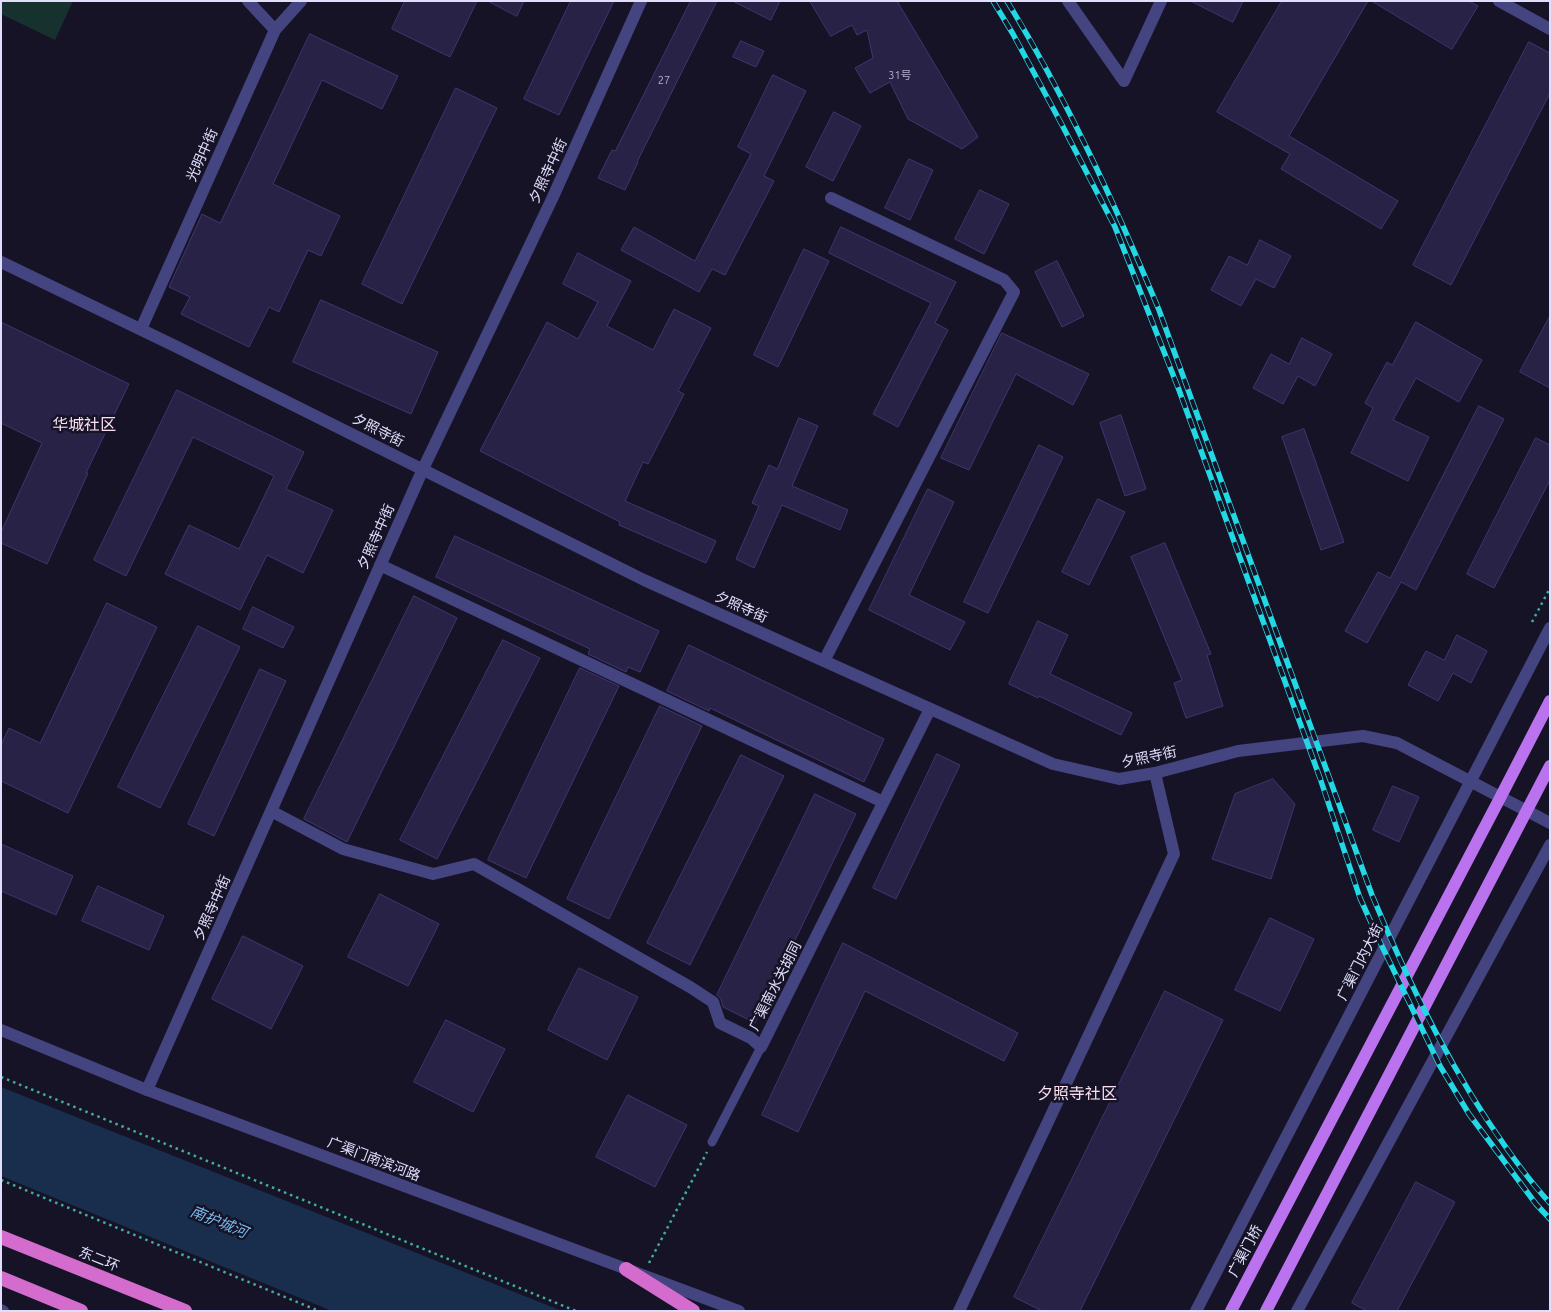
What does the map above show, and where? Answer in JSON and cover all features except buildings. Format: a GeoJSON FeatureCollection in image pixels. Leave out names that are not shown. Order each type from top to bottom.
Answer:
{"type":"FeatureCollection","features":[{"type":"Feature","properties":{"kind":"highway","name":"东二环"},"geometry":{"type":"LineString","coordinates":[[1,1237],[185,1311]]}},
{"type":"Feature","properties":{"kind":"highway"},"geometry":{"type":"LineString","coordinates":[[626,1270],[693,1311]]}},
{"type":"Feature","properties":{"kind":"highway"},"geometry":{"type":"LineString","coordinates":[[1,1278],[81,1311]]}},
{"type":"Feature","properties":{"kind":"main road"},"geometry":{"type":"LineString","coordinates":[[1500,798],[1550,701]]}},
{"type":"Feature","properties":{"kind":"main road"},"geometry":{"type":"LineString","coordinates":[[1266,1311],[1550,766]]}},
{"type":"Feature","properties":{"kind":"main road","name":"广渠门桥"},"geometry":{"type":"LineString","coordinates":[[1230,1311],[1500,798]]}},
{"type":"Feature","properties":{"kind":"street"},"geometry":{"type":"LineString","coordinates":[[248,1],[275,30]]}},
{"type":"Feature","properties":{"kind":"street","name":"光明中街"},"geometry":{"type":"LineString","coordinates":[[141,329],[275,30],[301,1]]}},
{"type":"Feature","properties":{"kind":"street","name":"夕照寺中街"},"geometry":{"type":"LineString","coordinates":[[147,1090],[423,470],[552,199],[641,1]]}},
{"type":"Feature","properties":{"kind":"street"},"geometry":{"type":"LineString","coordinates":[[1068,1],[1124,81],[1161,1]]}},
{"type":"Feature","properties":{"kind":"street"},"geometry":{"type":"LineString","coordinates":[[1499,1],[1550,29]]}},
{"type":"Feature","properties":{"kind":"street"},"geometry":{"type":"LineString","coordinates":[[824,661],[1014,292],[1004,280],[831,198]]}},
{"type":"Feature","properties":{"kind":"street","name":"夕照寺街"},"geometry":{"type":"LineString","coordinates":[[1,262],[141,329],[644,580],[1054,764],[1119,780],[1155,773],[1238,750],[1362,736],[1396,743],[1550,823]]}},
{"type":"Feature","properties":{"kind":"street"},"geometry":{"type":"LineString","coordinates":[[380,566],[884,802]]}},
{"type":"Feature","properties":{"kind":"street","name":"广渠门内大街"},"geometry":{"type":"LineString","coordinates":[[1196,1311],[1550,628]]}},
{"type":"Feature","properties":{"kind":"street","name":"广渠南水关胡同"},"geometry":{"type":"LineString","coordinates":[[761,1047],[930,708]]}},
{"type":"Feature","properties":{"kind":"street"},"geometry":{"type":"LineString","coordinates":[[959,1311],[1174,854],[1155,773]]}},
{"type":"Feature","properties":{"kind":"street"},"geometry":{"type":"LineString","coordinates":[[271,811],[344,850],[432,874],[474,864],[690,987],[713,1002],[720,1023],[751,1038],[761,1047]]}},
{"type":"Feature","properties":{"kind":"street"},"geometry":{"type":"LineString","coordinates":[[1297,1311],[1550,845]]}},
{"type":"Feature","properties":{"kind":"street","name":"广渠门南滨河路"},"geometry":{"type":"LineString","coordinates":[[1,1030],[147,1090],[739,1311]]}},
{"type":"Feature","properties":{"kind":"lane","name":"广渠南水关胡同"},"geometry":{"type":"LineString","coordinates":[[712,1142],[761,1047]]}},
{"type":"Feature","properties":{"kind":"path"},"geometry":{"type":"LineString","coordinates":[[1532,622],[1550,588]]}},
{"type":"Feature","properties":{"kind":"path"},"geometry":{"type":"LineString","coordinates":[[1,1078],[576,1311]]}},
{"type":"Feature","properties":{"kind":"path"},"geometry":{"type":"LineString","coordinates":[[643,1276],[712,1142]]}},
{"type":"Feature","properties":{"kind":"path"},"geometry":{"type":"LineString","coordinates":[[1,1180],[319,1311]]}},
{"type":"Feature","properties":{"kind":"green space"},"geometry":{"type":"Polygon","coordinates":[[[1,1],[73,1],[55,40],[1,14],[1,1]]]}},
{"type":"Feature","properties":{"kind":"water","name":"南护城河"},"geometry":{"type":"Polygon","coordinates":[[[1,1087],[562,1311],[332,1311],[1,1176],[1,1087]]]}},
{"type":"Feature","properties":{"kind":"railway"},"geometry":{"type":"LineString","coordinates":[[993,1],[1013,34],[1115,227],[1179,390],[1320,778],[1360,898],[1379,940],[1440,1066],[1469,1114],[1536,1204],[1550,1219]]}},
{"type":"Feature","properties":{"kind":"railway"},"geometry":{"type":"LineString","coordinates":[[1007,1],[1050,76],[1089,152],[1159,310],[1372,895],[1400,960],[1431,1024],[1466,1087],[1516,1161],[1550,1203]]}},
{"type":"Feature","properties":{"kind":"district","name":"华城社区"},"geometry":{"type":"Point","coordinates":[84,425]}},
{"type":"Feature","properties":{"kind":"district","name":"夕照寺社区"},"geometry":{"type":"Point","coordinates":[1077,1094]}}]}
